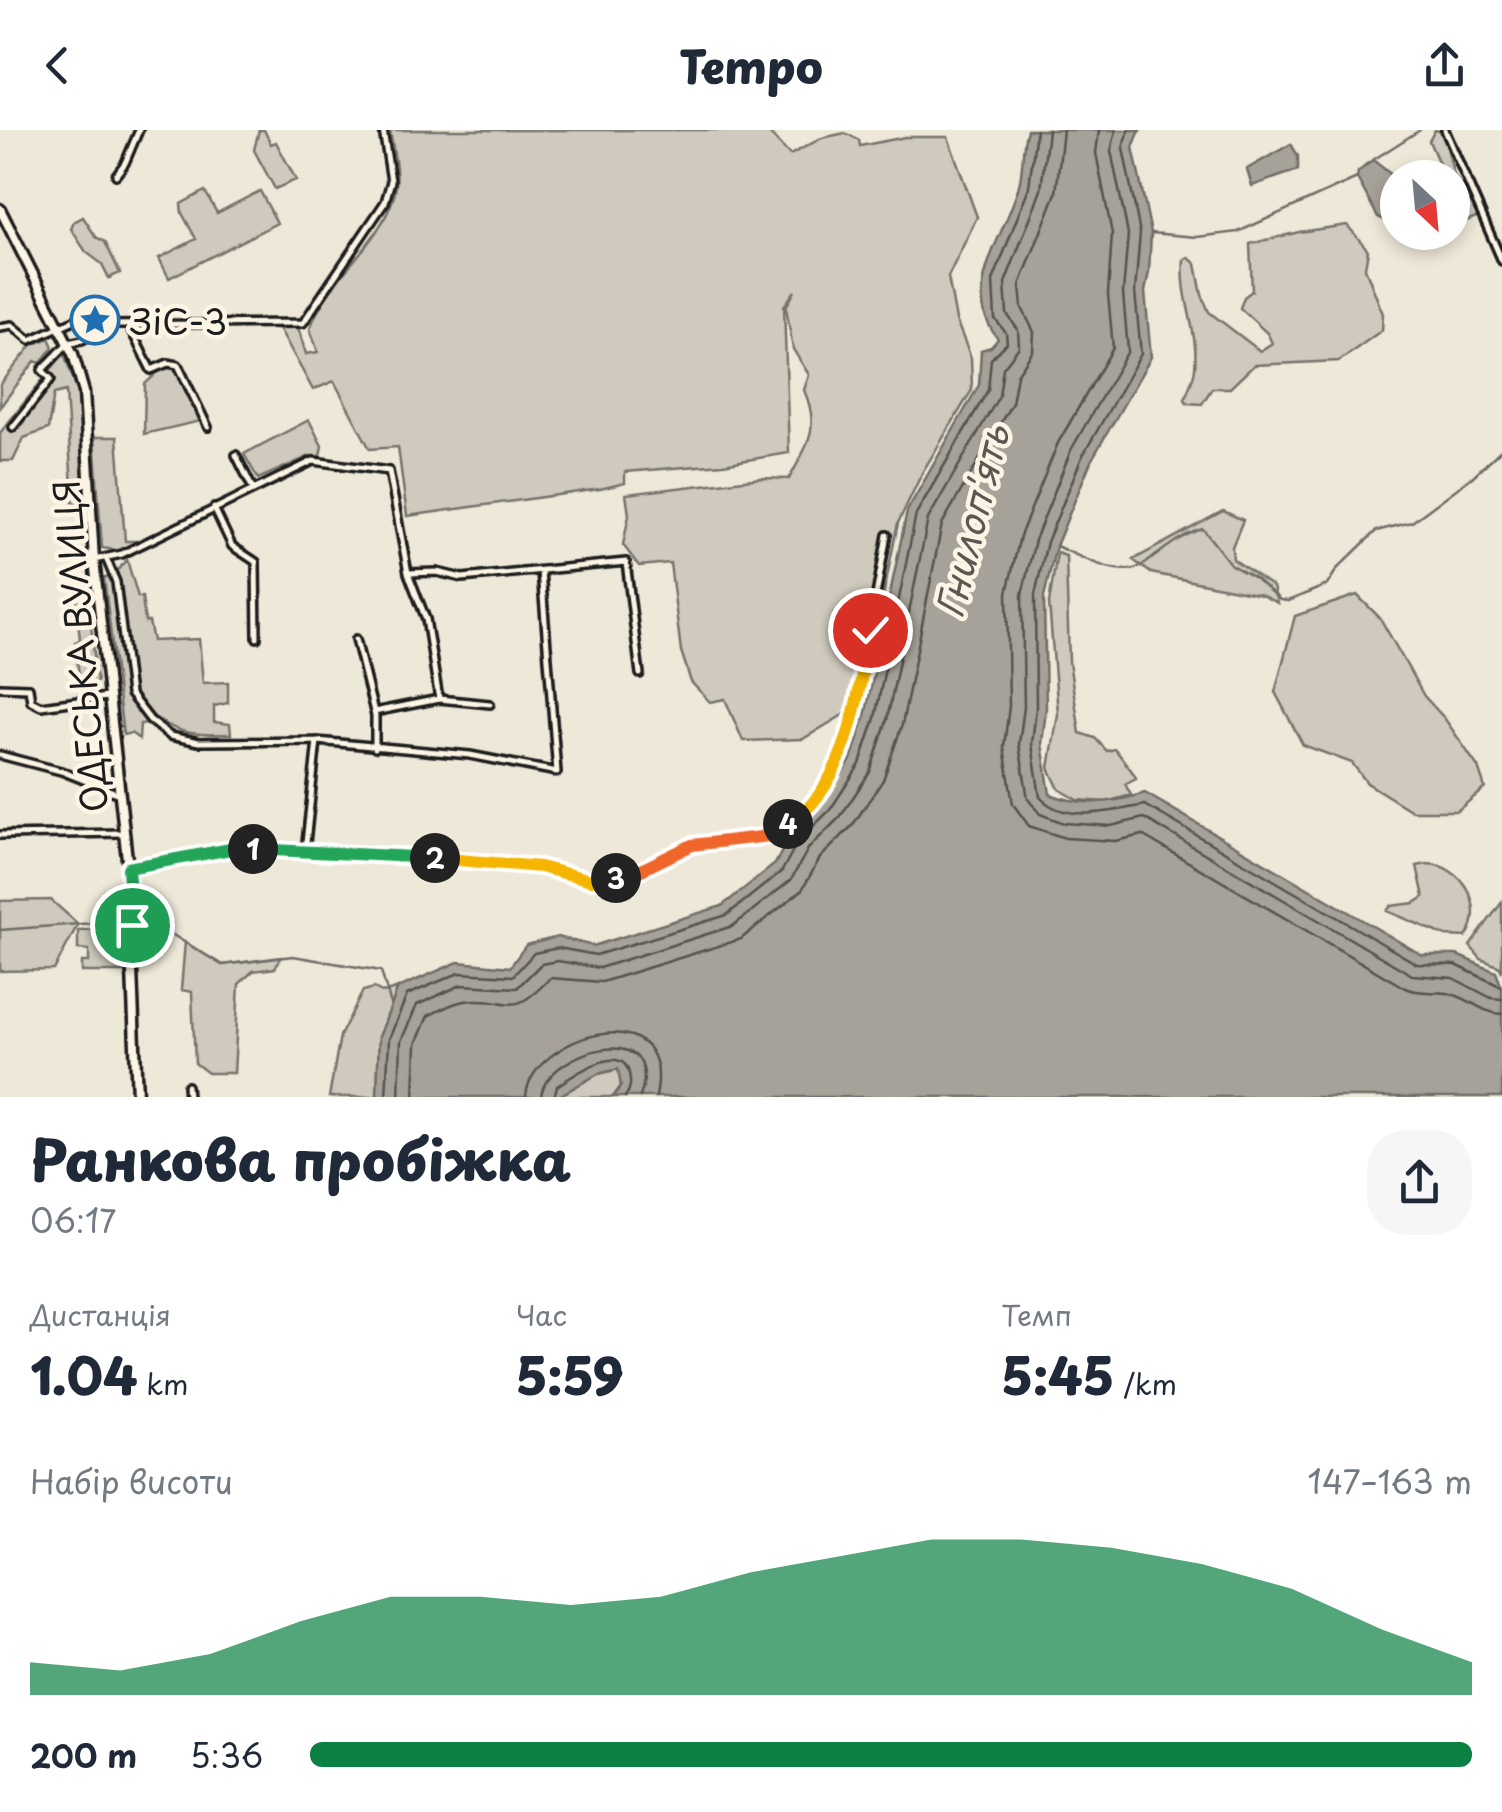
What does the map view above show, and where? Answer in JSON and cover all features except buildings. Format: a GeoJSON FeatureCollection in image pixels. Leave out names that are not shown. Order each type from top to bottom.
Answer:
{"type":"FeatureCollection","features":[{"type":"Feature","properties":{"kind":"main road","name":"ОДЕСЬКА ВУЛИЦЯ"},"geometry":{"type":"LineString","coordinates":[[0,209],[68,343],[80,374],[86,408],[94,560],[128,868],[138,1097]]}},
{"type":"Feature","properties":{"kind":"street"},"geometry":{"type":"LineString","coordinates":[[116,174],[139,130]]}},
{"type":"Feature","properties":{"kind":"street"},"geometry":{"type":"LineString","coordinates":[[13,428],[51,379],[42,370],[68,343],[109,325],[302,322],[385,202],[391,181],[383,130]]}},
{"type":"Feature","properties":{"kind":"street"},"geometry":{"type":"LineString","coordinates":[[1445,130],[1502,262]]}},
{"type":"Feature","properties":{"kind":"street"},"geometry":{"type":"LineString","coordinates":[[0,232],[10,227]]}},
{"type":"Feature","properties":{"kind":"street"},"geometry":{"type":"LineString","coordinates":[[0,326],[12,325],[30,340],[100,308],[109,325]]}},
{"type":"Feature","properties":{"kind":"street"},"geometry":{"type":"LineString","coordinates":[[129,326],[151,370],[168,362],[178,364],[208,427]]}},
{"type":"Feature","properties":{"kind":"street"},"geometry":{"type":"LineString","coordinates":[[236,456],[254,489]]}},
{"type":"Feature","properties":{"kind":"street"},"geometry":{"type":"LineString","coordinates":[[94,560],[122,554],[313,461],[389,471],[408,573],[426,620],[439,699]]}},
{"type":"Feature","properties":{"kind":"street"},"geometry":{"type":"LineString","coordinates":[[214,508],[232,546],[256,562],[258,638]]}},
{"type":"Feature","properties":{"kind":"street"},"geometry":{"type":"LineString","coordinates":[[128,868],[236,848],[540,867],[591,880],[627,877],[692,845],[769,836],[806,813],[834,774],[858,694],[888,535]]}},
{"type":"Feature","properties":{"kind":"street"},"geometry":{"type":"LineString","coordinates":[[106,558],[116,582],[130,694],[150,720],[170,736],[186,740],[317,742],[470,755],[557,772],[541,571]]}},
{"type":"Feature","properties":{"kind":"street"},"geometry":{"type":"LineString","coordinates":[[408,573],[437,572],[462,578],[626,562],[640,674]]}},
{"type":"Feature","properties":{"kind":"street"},"geometry":{"type":"LineString","coordinates":[[356,639],[374,712],[375,748]]}},
{"type":"Feature","properties":{"kind":"street"},"geometry":{"type":"LineString","coordinates":[[0,687],[29,688],[32,701],[40,706],[107,696]]}},
{"type":"Feature","properties":{"kind":"street"},"geometry":{"type":"LineString","coordinates":[[374,712],[439,699],[490,704]]}},
{"type":"Feature","properties":{"kind":"street"},"geometry":{"type":"LineString","coordinates":[[305,852],[317,742]]}},
{"type":"Feature","properties":{"kind":"street"},"geometry":{"type":"LineString","coordinates":[[0,756],[60,771],[119,794]]}},
{"type":"Feature","properties":{"kind":"street"},"geometry":{"type":"LineString","coordinates":[[0,834],[124,834]]}},
{"type":"Feature","properties":{"kind":"street"},"geometry":{"type":"LineString","coordinates":[[188,1086],[188,1097]]}},
{"type":"Feature","properties":{"kind":"shaded area"},"geometry":{"type":"Polygon","coordinates":[[[259,130],[264,130],[271,144],[276,142],[296,180],[275,189],[254,150],[259,130]]]}},
{"type":"Feature","properties":{"kind":"shaded area"},"geometry":{"type":"Polygon","coordinates":[[[390,130],[766,130],[790,155],[822,138],[845,133],[859,140],[860,146],[905,137],[948,137],[977,217],[948,277],[956,320],[971,358],[972,390],[923,471],[898,523],[861,704],[803,739],[743,741],[725,699],[710,702],[691,682],[681,651],[670,563],[639,566],[623,545],[629,515],[626,494],[761,478],[789,479],[806,446],[811,426],[804,390],[809,375],[793,349],[786,307],[795,291],[784,306],[789,453],[723,464],[625,472],[625,483],[600,489],[407,516],[398,447],[370,449],[334,381],[313,390],[278,326],[298,327],[306,354],[318,352],[310,329],[318,311],[376,232],[393,199],[396,174],[390,130]]]}},
{"type":"Feature","properties":{"kind":"shaded area"},"geometry":{"type":"Polygon","coordinates":[[[1435,130],[1443,132],[1450,160],[1437,160],[1429,141],[1435,130]]]}},
{"type":"Feature","properties":{"kind":"shaded area"},"geometry":{"type":"Polygon","coordinates":[[[205,191],[217,213],[260,191],[277,223],[169,278],[159,258],[196,239],[181,204],[205,191]]]}},
{"type":"Feature","properties":{"kind":"shaded area"},"geometry":{"type":"Polygon","coordinates":[[[1470,201],[1479,216],[1470,220],[1470,201]]]}},
{"type":"Feature","properties":{"kind":"shaded area"},"geometry":{"type":"Polygon","coordinates":[[[83,217],[96,237],[105,242],[120,273],[109,278],[102,264],[86,252],[71,229],[83,217]]]}},
{"type":"Feature","properties":{"kind":"shaded area"},"geometry":{"type":"Polygon","coordinates":[[[1347,225],[1368,250],[1365,268],[1383,314],[1382,330],[1339,361],[1254,365],[1230,388],[1212,388],[1202,404],[1187,403],[1196,355],[1184,260],[1188,257],[1196,264],[1209,312],[1260,351],[1272,343],[1267,333],[1240,308],[1244,297],[1252,291],[1250,244],[1347,225]]]}},
{"type":"Feature","properties":{"kind":"shaded area"},"geometry":{"type":"Polygon","coordinates":[[[49,338],[53,347],[40,363],[35,361],[0,407],[0,385],[32,345],[49,338]]]}},
{"type":"Feature","properties":{"kind":"shaded area"},"geometry":{"type":"Polygon","coordinates":[[[64,353],[79,395],[87,504],[73,504],[66,391],[54,394],[48,429],[24,438],[13,461],[0,461],[0,433],[64,353]]]}},
{"type":"Feature","properties":{"kind":"shaded area"},"geometry":{"type":"Polygon","coordinates":[[[171,367],[185,383],[201,421],[144,434],[145,384],[160,370],[171,367]]]}},
{"type":"Feature","properties":{"kind":"shaded area"},"geometry":{"type":"Polygon","coordinates":[[[309,420],[322,446],[320,456],[310,456],[258,479],[244,454],[309,420]]]}},
{"type":"Feature","properties":{"kind":"shaded area"},"geometry":{"type":"Polygon","coordinates":[[[94,437],[117,437],[125,541],[137,541],[120,551],[102,548],[94,437]]]}},
{"type":"Feature","properties":{"kind":"shaded area"},"geometry":{"type":"Polygon","coordinates":[[[1223,511],[1243,520],[1232,547],[1233,559],[1273,587],[1277,603],[1261,595],[1151,573],[1133,560],[1223,511]]]}},
{"type":"Feature","properties":{"kind":"shaded area"},"geometry":{"type":"Polygon","coordinates":[[[1057,553],[1066,556],[1069,662],[1080,733],[1095,738],[1107,751],[1115,749],[1136,778],[1125,784],[1131,795],[1106,802],[1078,800],[1059,789],[1049,768],[1058,714],[1049,603],[1057,553]]]}},
{"type":"Feature","properties":{"kind":"shaded area"},"geometry":{"type":"Polygon","coordinates":[[[127,560],[153,641],[199,639],[203,683],[228,682],[228,703],[214,706],[214,722],[230,724],[231,734],[192,733],[156,718],[159,723],[140,724],[139,739],[131,733],[123,735],[104,578],[111,577],[127,560]]]}},
{"type":"Feature","properties":{"kind":"shaded area"},"geometry":{"type":"Polygon","coordinates":[[[86,577],[97,682],[80,685],[74,578],[86,577]]]}},
{"type":"Feature","properties":{"kind":"shaded area"},"geometry":{"type":"Polygon","coordinates":[[[1357,595],[1380,618],[1424,696],[1478,767],[1485,788],[1457,811],[1412,811],[1367,783],[1352,763],[1303,745],[1275,692],[1295,616],[1357,595]]]}},
{"type":"Feature","properties":{"kind":"shaded area"},"geometry":{"type":"Polygon","coordinates":[[[1427,864],[1451,871],[1468,889],[1474,913],[1466,937],[1446,936],[1387,911],[1391,906],[1415,903],[1424,897],[1417,866],[1427,864]]]}},
{"type":"Feature","properties":{"kind":"shaded area"},"geometry":{"type":"Polygon","coordinates":[[[51,900],[78,924],[54,970],[0,971],[0,901],[51,900]]]}},
{"type":"Feature","properties":{"kind":"shaded area"},"geometry":{"type":"Polygon","coordinates":[[[1502,902],[1502,972],[1500,967],[1481,959],[1470,946],[1502,902]]]}},
{"type":"Feature","properties":{"kind":"shaded area"},"geometry":{"type":"Polygon","coordinates":[[[122,929],[124,972],[82,972],[82,962],[89,962],[89,950],[78,949],[78,930],[122,929]]]}},
{"type":"Feature","properties":{"kind":"shaded area"},"geometry":{"type":"Polygon","coordinates":[[[185,942],[222,965],[281,957],[275,968],[253,971],[239,984],[234,1073],[208,1073],[195,1063],[192,992],[181,990],[185,942]]]}},
{"type":"Feature","properties":{"kind":"shaded area"},"geometry":{"type":"Polygon","coordinates":[[[374,988],[384,993],[398,988],[379,1037],[377,1097],[329,1097],[340,1036],[363,991],[374,988]]]}},
{"type":"Feature","properties":{"kind":"shaded area"},"geometry":{"type":"Polygon","coordinates":[[[619,1069],[621,1086],[614,1097],[557,1097],[598,1074],[619,1069]]]}},
{"type":"Feature","properties":{"kind":"water","name":"Гнилоп'ять"},"geometry":{"type":"Polygon","coordinates":[[[1027,130],[1140,130],[1133,147],[1151,233],[1145,292],[1151,357],[1091,461],[1056,546],[1044,597],[1046,709],[1042,744],[1050,794],[1098,802],[1145,793],[1422,955],[1457,955],[1496,972],[1502,988],[1502,1097],[613,1097],[621,1086],[618,1069],[598,1074],[557,1097],[377,1097],[379,1037],[398,988],[458,962],[510,967],[526,945],[558,937],[593,946],[722,906],[775,864],[790,836],[822,804],[851,760],[865,716],[907,511],[979,385],[981,350],[998,339],[987,320],[984,282],[1019,185],[1027,130]]]}},
{"type":"Feature","properties":{"kind":"water"},"geometry":{"type":"Polygon","coordinates":[[[1291,144],[1298,156],[1298,170],[1252,186],[1247,169],[1291,144]]]}},
{"type":"Feature","properties":{"kind":"water"},"geometry":{"type":"Polygon","coordinates":[[[1373,160],[1380,166],[1380,218],[1357,178],[1358,172],[1373,160]]]}},
{"type":"Feature","properties":{"kind":"waterway"},"geometry":{"type":"LineString","coordinates":[[1365,165],[1420,130]]}},
{"type":"Feature","properties":{"kind":"waterway"},"geometry":{"type":"LineString","coordinates":[[1151,233],[1197,237],[1238,232],[1357,178]]}},
{"type":"Feature","properties":{"kind":"waterway"},"geometry":{"type":"LineString","coordinates":[[1056,546],[1110,568],[1132,569],[1203,529],[1231,565],[1255,578],[1280,600],[1288,601],[1327,585],[1337,569],[1376,531],[1412,522],[1502,449]]}},
{"type":"Feature","properties":{"kind":"waterway"},"geometry":{"type":"LineString","coordinates":[[0,930],[120,921]]}},
{"type":"Feature","properties":{"kind":"waterway"},"geometry":{"type":"LineString","coordinates":[[141,922],[153,923],[222,965],[293,956],[381,971],[391,1005]]}},
{"type":"Feature","properties":{"kind":"place","name":"ЗіС-3"},"geometry":{"type":"Point","coordinates":[95,320]}},
{"type":"Feature","properties":{"kind":"route"},"geometry":{"type":"LineString","coordinates":[[132,925],[128,868],[236,848],[540,867],[591,880],[627,877],[692,845],[769,836],[806,813],[834,774],[858,694],[870,630]]}}]}
